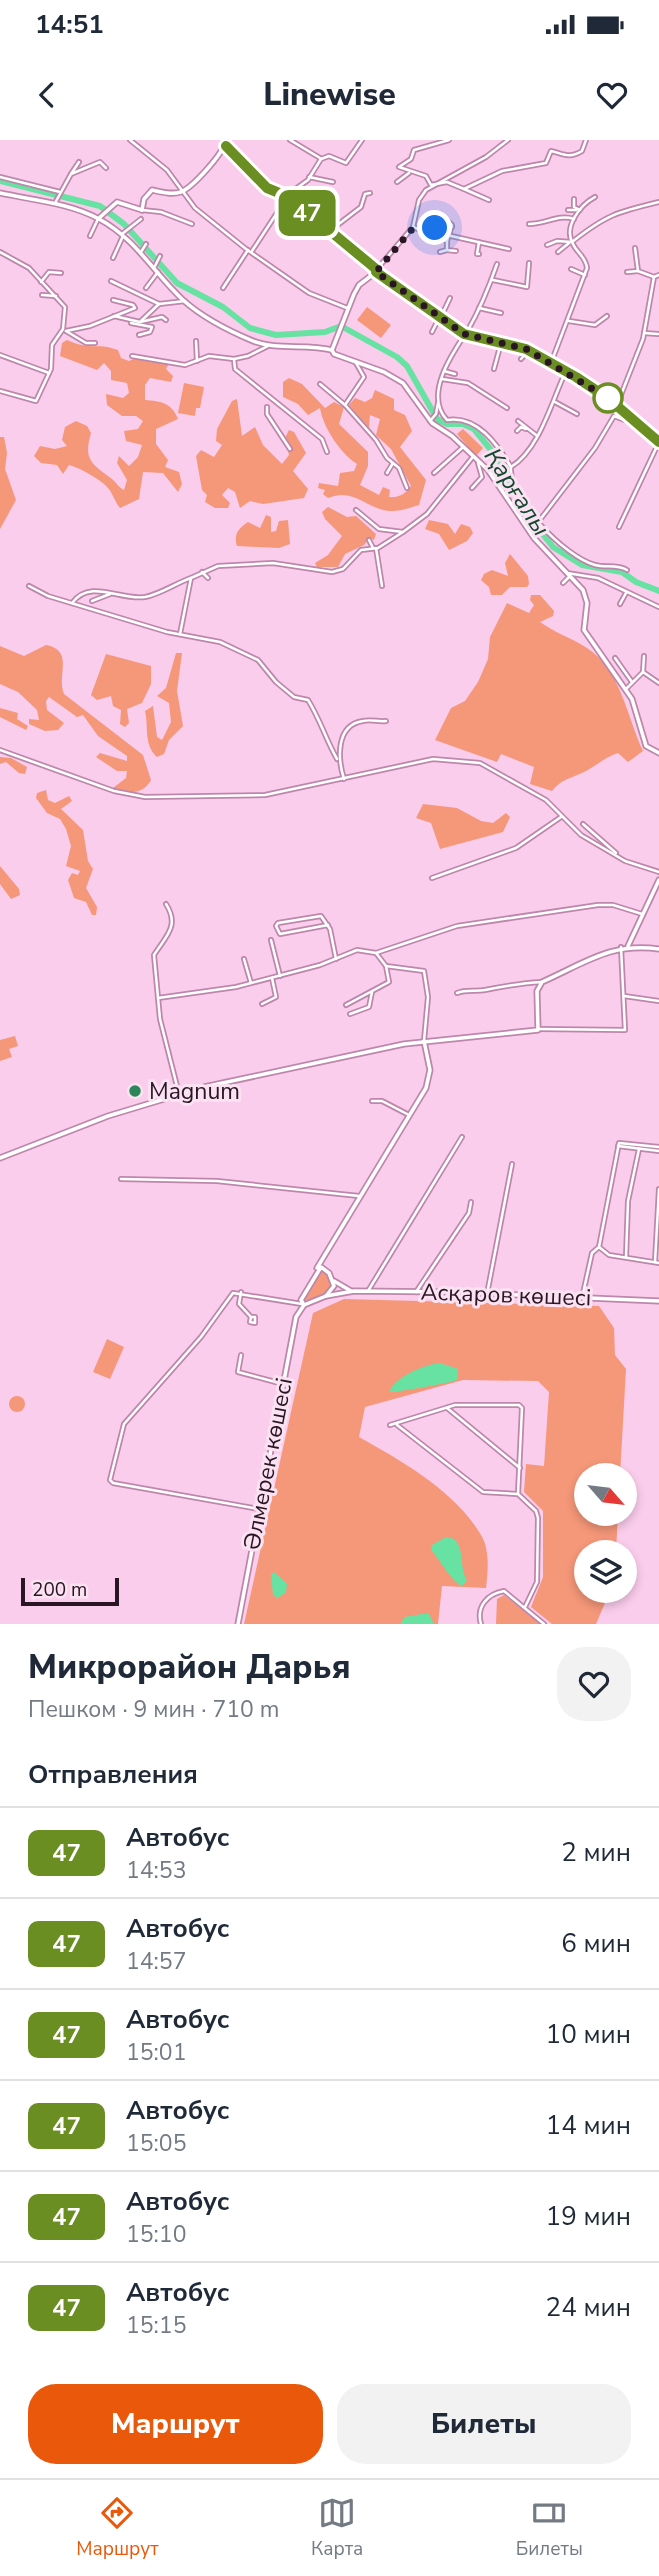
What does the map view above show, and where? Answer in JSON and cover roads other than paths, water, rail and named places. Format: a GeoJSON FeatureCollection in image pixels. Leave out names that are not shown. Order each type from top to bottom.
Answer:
{"type":"FeatureCollection","features":[{"type":"Feature","properties":{"kind":"street"},"geometry":{"type":"LineString","coordinates":[[130,140],[167,170],[200,212],[224,228],[250,251],[309,293],[348,308]]}},
{"type":"Feature","properties":{"kind":"street"},"geometry":{"type":"LineString","coordinates":[[290,140],[321,159]]}},
{"type":"Feature","properties":{"kind":"street"},"geometry":{"type":"LineString","coordinates":[[223,288],[289,197],[309,177],[321,159],[329,156],[346,163],[362,140]]}},
{"type":"Feature","properties":{"kind":"street"},"geometry":{"type":"LineString","coordinates":[[431,186],[426,176],[410,173],[398,166],[411,159],[414,150],[449,140]]}},
{"type":"Feature","properties":{"kind":"street"},"geometry":{"type":"LineString","coordinates":[[332,350],[359,285],[413,228],[420,194],[486,157],[508,140]]}},
{"type":"Feature","properties":{"kind":"street"},"geometry":{"type":"LineString","coordinates":[[464,189],[498,172],[546,163],[551,151],[567,157],[574,155],[582,151],[586,140]]}},
{"type":"Feature","properties":{"kind":"street"},"geometry":{"type":"LineString","coordinates":[[142,210],[144,199],[152,190],[171,193],[184,190],[226,143],[267,188],[289,197],[376,270],[440,318],[464,334],[528,351],[566,371],[617,405],[659,442],[619,527]]}},
{"type":"Feature","properties":{"kind":"street"},"geometry":{"type":"LineString","coordinates":[[55,205],[59,193],[79,162]]}},
{"type":"Feature","properties":{"kind":"street"},"geometry":{"type":"LineString","coordinates":[[71,174],[100,162],[106,168]]}},
{"type":"Feature","properties":{"kind":"street"},"geometry":{"type":"LineString","coordinates":[[397,181],[410,173]]}},
{"type":"Feature","properties":{"kind":"street"},"geometry":{"type":"LineString","coordinates":[[0,177],[59,193]]}},
{"type":"Feature","properties":{"kind":"street"},"geometry":{"type":"LineString","coordinates":[[309,177],[333,183]]}},
{"type":"Feature","properties":{"kind":"street"},"geometry":{"type":"LineString","coordinates":[[431,186],[447,183],[489,200]]}},
{"type":"Feature","properties":{"kind":"street"},"geometry":{"type":"LineString","coordinates":[[0,193],[55,205],[98,219],[142,251],[185,301],[231,330],[268,345],[332,350],[403,383],[429,421],[488,470],[534,538],[586,596],[584,630],[626,689],[646,746],[659,753]]}},
{"type":"Feature","properties":{"kind":"street"},"geometry":{"type":"LineString","coordinates":[[331,230],[361,207],[365,194],[370,193]]}},
{"type":"Feature","properties":{"kind":"street"},"geometry":{"type":"LineString","coordinates":[[570,242],[570,228],[574,219],[595,197]]}},
{"type":"Feature","properties":{"kind":"street"},"geometry":{"type":"LineString","coordinates":[[574,199],[574,207],[580,210]]}},
{"type":"Feature","properties":{"kind":"street"},"geometry":{"type":"LineString","coordinates":[[90,236],[98,219],[117,202],[142,210],[161,212],[192,224]]}},
{"type":"Feature","properties":{"kind":"street"},"geometry":{"type":"LineString","coordinates":[[558,252],[582,231],[619,211],[659,202]]}},
{"type":"Feature","properties":{"kind":"street"},"geometry":{"type":"LineString","coordinates":[[568,210],[580,210]]}},
{"type":"Feature","properties":{"kind":"street"},"geometry":{"type":"LineString","coordinates":[[440,214],[452,227],[447,250]]}},
{"type":"Feature","properties":{"kind":"street"},"geometry":{"type":"LineString","coordinates":[[529,224],[542,224],[561,216],[574,219]]}},
{"type":"Feature","properties":{"kind":"street"},"geometry":{"type":"LineString","coordinates":[[113,258],[125,230],[141,219]]}},
{"type":"Feature","properties":{"kind":"street"},"geometry":{"type":"LineString","coordinates":[[413,228],[441,234],[452,227]]}},
{"type":"Feature","properties":{"kind":"street"},"geometry":{"type":"LineString","coordinates":[[421,230],[447,241]]}},
{"type":"Feature","properties":{"kind":"street"},"geometry":{"type":"LineString","coordinates":[[451,236],[509,249]]}},
{"type":"Feature","properties":{"kind":"street"},"geometry":{"type":"LineString","coordinates":[[547,245],[560,240],[570,242],[587,262],[569,321],[551,363]]}},
{"type":"Feature","properties":{"kind":"street"},"geometry":{"type":"LineString","coordinates":[[479,242],[479,254]]}},
{"type":"Feature","properties":{"kind":"street"},"geometry":{"type":"LineString","coordinates":[[142,251],[146,244]]}},
{"type":"Feature","properties":{"kind":"street"},"geometry":{"type":"LineString","coordinates":[[635,248],[638,271]]}},
{"type":"Feature","properties":{"kind":"street"},"geometry":{"type":"LineString","coordinates":[[440,252],[456,251]]}},
{"type":"Feature","properties":{"kind":"street"},"geometry":{"type":"LineString","coordinates":[[0,252],[21,262],[65,307],[65,330],[52,345],[49,373],[36,401],[0,391]]}},
{"type":"Feature","properties":{"kind":"street"},"geometry":{"type":"LineString","coordinates":[[155,266],[159,258]]}},
{"type":"Feature","properties":{"kind":"street"},"geometry":{"type":"LineString","coordinates":[[493,280],[527,287],[529,263]]}},
{"type":"Feature","properties":{"kind":"street"},"geometry":{"type":"LineString","coordinates":[[429,421],[439,400],[444,371],[493,280],[497,264]]}},
{"type":"Feature","properties":{"kind":"street"},"geometry":{"type":"LineString","coordinates":[[571,270],[585,275]]}},
{"type":"Feature","properties":{"kind":"street"},"geometry":{"type":"LineString","coordinates":[[617,405],[644,333],[657,276],[638,271],[627,272]]}},
{"type":"Feature","properties":{"kind":"street"},"geometry":{"type":"LineString","coordinates":[[41,282],[49,272],[61,273]]}},
{"type":"Feature","properties":{"kind":"street"},"geometry":{"type":"LineString","coordinates":[[146,288],[158,272]]}},
{"type":"Feature","properties":{"kind":"street"},"geometry":{"type":"LineString","coordinates":[[111,281],[159,304],[185,301]]}},
{"type":"Feature","properties":{"kind":"street"},"geometry":{"type":"LineString","coordinates":[[42,295],[56,296]]}},
{"type":"Feature","properties":{"kind":"street"},"geometry":{"type":"LineString","coordinates":[[432,332],[450,298]]}},
{"type":"Feature","properties":{"kind":"street"},"geometry":{"type":"LineString","coordinates":[[65,330],[84,328],[135,306],[113,300]]}},
{"type":"Feature","properties":{"kind":"street"},"geometry":{"type":"LineString","coordinates":[[140,322],[159,304]]}},
{"type":"Feature","properties":{"kind":"street"},"geometry":{"type":"LineString","coordinates":[[479,308],[501,313]]}},
{"type":"Feature","properties":{"kind":"street"},"geometry":{"type":"LineString","coordinates":[[114,316],[152,327],[147,334],[139,335]]}},
{"type":"Feature","properties":{"kind":"street"},"geometry":{"type":"LineString","coordinates":[[600,324],[607,316]]}},
{"type":"Feature","properties":{"kind":"street"},"geometry":{"type":"LineString","coordinates":[[128,321],[140,322],[162,317],[166,320]]}},
{"type":"Feature","properties":{"kind":"street"},"geometry":{"type":"LineString","coordinates":[[569,321],[600,324],[605,327]]}},
{"type":"Feature","properties":{"kind":"street"},"geometry":{"type":"LineString","coordinates":[[65,330],[86,343],[94,343]]}},
{"type":"Feature","properties":{"kind":"street"},"geometry":{"type":"LineString","coordinates":[[644,333],[658,334]]}},
{"type":"Feature","properties":{"kind":"street"},"geometry":{"type":"LineString","coordinates":[[196,341],[197,360]]}},
{"type":"Feature","properties":{"kind":"street"},"geometry":{"type":"LineString","coordinates":[[494,369],[501,343]]}},
{"type":"Feature","properties":{"kind":"street"},"geometry":{"type":"LineString","coordinates":[[132,356],[185,365],[209,356],[234,359],[248,356],[268,345]]}},
{"type":"Feature","properties":{"kind":"street"},"geometry":{"type":"LineString","coordinates":[[521,359],[528,351]]}},
{"type":"Feature","properties":{"kind":"street"},"geometry":{"type":"LineString","coordinates":[[0,355],[49,373]]}},
{"type":"Feature","properties":{"kind":"street"},"geometry":{"type":"LineString","coordinates":[[229,363],[234,359]]}},
{"type":"Feature","properties":{"kind":"street"},"geometry":{"type":"LineString","coordinates":[[234,359],[235,369],[264,390],[270,400],[322,439],[327,452]]}},
{"type":"Feature","properties":{"kind":"street"},"geometry":{"type":"LineString","coordinates":[[345,404],[364,377],[356,363]]}},
{"type":"Feature","properties":{"kind":"street"},"geometry":{"type":"LineString","coordinates":[[444,371],[455,374]]}},
{"type":"Feature","properties":{"kind":"street"},"geometry":{"type":"LineString","coordinates":[[511,467],[536,435],[555,402],[566,371]]}},
{"type":"Feature","properties":{"kind":"street"},"geometry":{"type":"LineString","coordinates":[[442,379],[468,383],[507,408]]}},
{"type":"Feature","properties":{"kind":"street"},"geometry":{"type":"LineString","coordinates":[[320,384],[345,404],[401,471],[407,488]]}},
{"type":"Feature","properties":{"kind":"street"},"geometry":{"type":"LineString","coordinates":[[270,400],[265,409],[267,414],[290,449]]}},
{"type":"Feature","properties":{"kind":"street"},"geometry":{"type":"LineString","coordinates":[[439,400],[442,414],[447,420],[463,418],[473,423],[511,467],[514,484],[554,541],[593,565],[627,570]]}},
{"type":"Feature","properties":{"kind":"street"},"geometry":{"type":"LineString","coordinates":[[555,402],[577,414]]}},
{"type":"Feature","properties":{"kind":"street"},"geometry":{"type":"LineString","coordinates":[[539,521],[595,448],[614,416],[638,425]]}},
{"type":"Feature","properties":{"kind":"street"},"geometry":{"type":"LineString","coordinates":[[518,421],[536,435]]}},
{"type":"Feature","properties":{"kind":"street"},"geometry":{"type":"LineString","coordinates":[[517,431],[521,427],[532,432]]}},
{"type":"Feature","properties":{"kind":"street"},"geometry":{"type":"LineString","coordinates":[[434,472],[462,448]]}},
{"type":"Feature","properties":{"kind":"street"},"geometry":{"type":"LineString","coordinates":[[72,603],[88,592],[102,590],[110,594],[146,597],[218,566],[285,563],[318,572],[343,569],[361,550],[374,548],[403,532],[427,514],[472,458]]}},
{"type":"Feature","properties":{"kind":"street"},"geometry":{"type":"LineString","coordinates":[[387,473],[393,463]]}},
{"type":"Feature","properties":{"kind":"street"},"geometry":{"type":"LineString","coordinates":[[472,488],[482,477],[478,463]]}},
{"type":"Feature","properties":{"kind":"street"},"geometry":{"type":"LineString","coordinates":[[356,510],[379,529],[403,532]]}},
{"type":"Feature","properties":{"kind":"street"},"geometry":{"type":"LineString","coordinates":[[369,540],[374,548],[382,586]]}},
{"type":"Feature","properties":{"kind":"street"},"geometry":{"type":"LineString","coordinates":[[202,572],[208,578]]}},
{"type":"Feature","properties":{"kind":"street"},"geometry":{"type":"LineString","coordinates":[[563,583],[569,574]]}},
{"type":"Feature","properties":{"kind":"street"},"geometry":{"type":"LineString","coordinates":[[569,574],[598,578],[659,607]]}},
{"type":"Feature","properties":{"kind":"street"},"geometry":{"type":"LineString","coordinates":[[180,634],[191,578]]}},
{"type":"Feature","properties":{"kind":"street"},"geometry":{"type":"LineString","coordinates":[[29,586],[72,603],[180,634],[220,642],[258,660],[276,682],[294,697],[308,700],[344,779]]}},
{"type":"Feature","properties":{"kind":"street"},"geometry":{"type":"LineString","coordinates":[[620,604],[626,593]]}},
{"type":"Feature","properties":{"kind":"street"},"geometry":{"type":"LineString","coordinates":[[92,601],[110,594]]}},
{"type":"Feature","properties":{"kind":"street"},"geometry":{"type":"LineString","coordinates":[[626,689],[643,672],[644,656]]}},
{"type":"Feature","properties":{"kind":"street"},"geometry":{"type":"LineString","coordinates":[[615,658],[632,682]]}},
{"type":"Feature","properties":{"kind":"street"},"geometry":{"type":"LineString","coordinates":[[643,672],[659,683]]}},
{"type":"Feature","properties":{"kind":"street"},"geometry":{"type":"LineString","coordinates":[[337,759],[343,738],[354,724],[362,721],[386,721]]}},
{"type":"Feature","properties":{"kind":"street"},"geometry":{"type":"LineString","coordinates":[[0,750],[114,791],[145,797],[265,795],[433,759],[480,763],[546,800],[580,835],[621,858],[659,872]]}},
{"type":"Feature","properties":{"kind":"street"},"geometry":{"type":"LineString","coordinates":[[432,878],[516,848],[561,817]]}},
{"type":"Feature","properties":{"kind":"street"},"geometry":{"type":"LineString","coordinates":[[583,824],[621,858]]}},
{"type":"Feature","properties":{"kind":"street"},"geometry":{"type":"LineString","coordinates":[[628,946],[659,880]]}},
{"type":"Feature","properties":{"kind":"street"},"geometry":{"type":"LineString","coordinates":[[166,904],[172,914],[173,926],[169,936],[154,955],[161,1021],[180,1094]]}},
{"type":"Feature","properties":{"kind":"street"},"geometry":{"type":"LineString","coordinates":[[158,998],[224,990],[280,976],[357,950],[376,953],[457,926],[598,905],[613,905],[642,914]]}},
{"type":"Feature","properties":{"kind":"street"},"geometry":{"type":"LineString","coordinates":[[328,925],[280,934],[276,926],[278,923],[319,916],[328,925],[336,959]]}},
{"type":"Feature","properties":{"kind":"street"},"geometry":{"type":"LineString","coordinates":[[271,940],[280,976]]}},
{"type":"Feature","properties":{"kind":"street"},"geometry":{"type":"LineString","coordinates":[[0,1158],[107,1116],[180,1094],[424,1041],[538,1029],[623,1031],[627,1027],[621,947]]}},
{"type":"Feature","properties":{"kind":"street"},"geometry":{"type":"LineString","coordinates":[[457,993],[542,982],[621,947],[659,949]]}},
{"type":"Feature","properties":{"kind":"street"},"geometry":{"type":"LineString","coordinates":[[346,1005],[388,982],[387,966],[376,953]]}},
{"type":"Feature","properties":{"kind":"street"},"geometry":{"type":"LineString","coordinates":[[244,959],[251,983]]}},
{"type":"Feature","properties":{"kind":"street"},"geometry":{"type":"LineString","coordinates":[[326,1296],[334,1286],[329,1273],[327,1253],[429,1078],[424,1041],[426,974],[421,968],[387,966]]}},
{"type":"Feature","properties":{"kind":"street"},"geometry":{"type":"LineString","coordinates":[[262,1004],[276,997],[272,978]]}},
{"type":"Feature","properties":{"kind":"street"},"geometry":{"type":"LineString","coordinates":[[538,1029],[537,991],[542,982]]}},
{"type":"Feature","properties":{"kind":"street"},"geometry":{"type":"LineString","coordinates":[[350,1014],[369,1007],[372,992]]}},
{"type":"Feature","properties":{"kind":"street"},"geometry":{"type":"LineString","coordinates":[[624,996],[659,1000]]}},
{"type":"Feature","properties":{"kind":"street"},"geometry":{"type":"LineString","coordinates":[[372,1101],[383,1101],[409,1115]]}},
{"type":"Feature","properties":{"kind":"street"},"geometry":{"type":"LineString","coordinates":[[368,1291],[462,1137]]}},
{"type":"Feature","properties":{"kind":"street"},"geometry":{"type":"LineString","coordinates":[[582,1297],[590,1259],[599,1247],[618,1146],[622,1141],[659,1149]]}},
{"type":"Feature","properties":{"kind":"street"},"geometry":{"type":"LineString","coordinates":[[618,1146],[659,1149]]}},
{"type":"Feature","properties":{"kind":"street"},"geometry":{"type":"LineString","coordinates":[[626,1257],[629,1188],[639,1149]]}},
{"type":"Feature","properties":{"kind":"street"},"geometry":{"type":"LineString","coordinates":[[487,1294],[512,1164]]}},
{"type":"Feature","properties":{"kind":"street"},"geometry":{"type":"LineString","coordinates":[[121,1179],[217,1181],[359,1196]]}},
{"type":"Feature","properties":{"kind":"street"},"geometry":{"type":"LineString","coordinates":[[599,1247],[609,1255],[657,1263],[659,1189]]}},
{"type":"Feature","properties":{"kind":"street"},"geometry":{"type":"LineString","coordinates":[[416,1292],[469,1213],[471,1202]]}},
{"type":"Feature","properties":{"kind":"street","name":"Әлмерек көшесі"},"geometry":{"type":"LineString","coordinates":[[238,1624],[296,1317],[317,1268],[327,1253]]}},
{"type":"Feature","properties":{"kind":"street"},"geometry":{"type":"LineString","coordinates":[[317,1268],[325,1268],[337,1285],[354,1291]]}},
{"type":"Feature","properties":{"kind":"street","name":"Асқаров көшесі"},"geometry":{"type":"LineString","coordinates":[[303,1305],[326,1296],[354,1291],[659,1301]]}},
{"type":"Feature","properties":{"kind":"street"},"geometry":{"type":"LineString","coordinates":[[259,1509],[113,1483],[110,1480],[124,1424],[201,1337],[233,1293],[241,1292],[303,1305]]}},
{"type":"Feature","properties":{"kind":"street"},"geometry":{"type":"LineString","coordinates":[[241,1292],[239,1304],[251,1317]]}},
{"type":"Feature","properties":{"kind":"street"},"geometry":{"type":"LineString","coordinates":[[241,1355],[238,1372],[283,1384]]}},
{"type":"Feature","properties":{"kind":"street"},"geometry":{"type":"LineString","coordinates":[[390,1425],[455,1405],[519,1405],[523,1413],[518,1494]]}},
{"type":"Feature","properties":{"kind":"street"},"geometry":{"type":"LineString","coordinates":[[446,1408],[520,1468]]}},
{"type":"Feature","properties":{"kind":"street"},"geometry":{"type":"LineString","coordinates":[[397,1425],[483,1492],[518,1494],[536,1511],[537,1582],[526,1607]]}},
{"type":"Feature","properties":{"kind":"street"},"geometry":{"type":"LineString","coordinates":[[481,1624],[479,1610],[500,1592],[508,1592],[544,1624]]}},
{"type":"Feature","properties":{"kind":"waterway","name":"Қарғалы"},"geometry":{"type":"LineString","coordinates":[[0,181],[100,206],[124,224],[177,283],[223,307],[250,328],[276,335],[325,332],[341,326],[397,357],[407,366],[437,419],[447,424],[463,424],[474,429],[495,455],[523,509],[553,547],[582,565],[622,572],[636,582],[659,591]]}},
{"type":"Feature","properties":{"kind":"place","name":"Magnum"},"geometry":{"type":"Point","coordinates":[135,1091]}}]}
